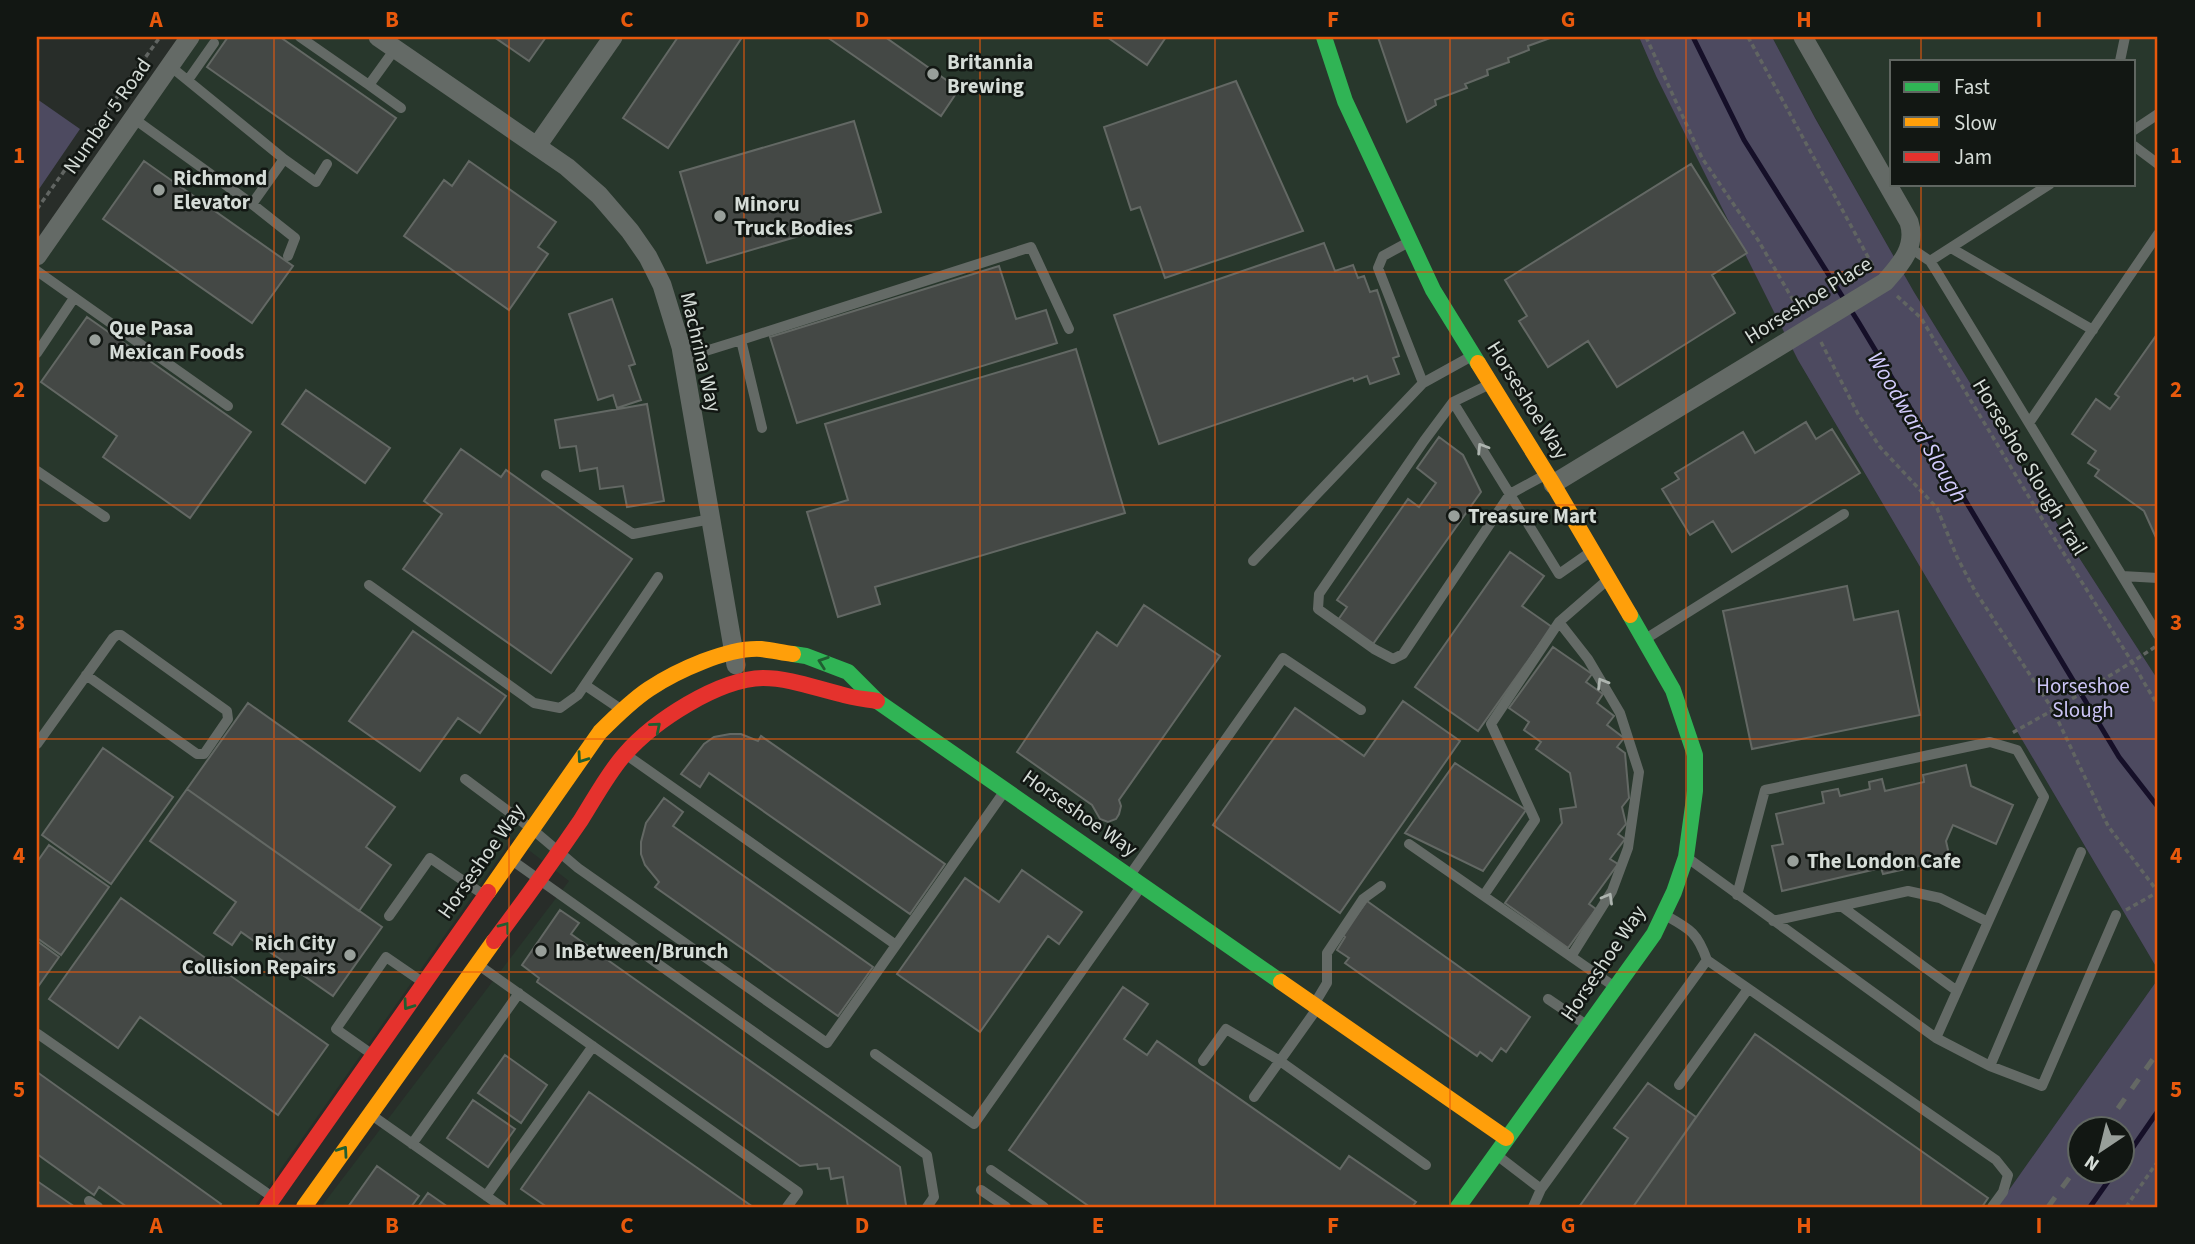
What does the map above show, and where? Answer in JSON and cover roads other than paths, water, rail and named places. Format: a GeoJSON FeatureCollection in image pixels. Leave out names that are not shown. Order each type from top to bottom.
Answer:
{"type":"FeatureCollection","features":[{"type":"Feature","properties":{"kind":"street","name":"Number 5 Road"},"geometry":{"type":"LineString","coordinates":[[37,256],[190,37]]}},
{"type":"Feature","properties":{"kind":"street","name":"Machrina Way"},"geometry":{"type":"LineString","coordinates":[[378,37],[567,167],[599,195],[630,230],[648,257],[662,285],[683,358],[738,683]]}},
{"type":"Feature","properties":{"kind":"street"},"geometry":{"type":"LineString","coordinates":[[537,146],[613,37]]}},
{"type":"Feature","properties":{"kind":"street","name":"Horseshoe Way"},"geometry":{"type":"LineString","coordinates":[[270,1202],[600,732],[622,710],[661,682],[693,666],[734,652],[759,649],[806,656],[848,672],[877,701],[1506,1138],[1616,988],[1654,934],[1664,914],[1686,857],[1695,791],[1695,755],[1673,690],[1550,479],[1433,290],[1345,101],[1324,37]]}},
{"type":"Feature","properties":{"kind":"street"},"geometry":{"type":"LineString","coordinates":[[1803,37],[1909,222],[1912,239],[1909,247]]}},
{"type":"Feature","properties":{"kind":"street","name":"Horseshoe Place"},"geometry":{"type":"LineString","coordinates":[[1550,479],[1885,282],[1902,262],[1909,247]]}},
{"type":"Feature","properties":{"kind":"street","name":"Horseshoe Way"},"geometry":{"type":"LineString","coordinates":[[304,1207],[540,880],[625,754],[679,708],[738,683],[762,678],[784,679],[842,695],[877,701]]}},
{"type":"Feature","properties":{"kind":"street"},"geometry":{"type":"LineString","coordinates":[[1458,1207],[1506,1138]]}},
{"type":"Feature","properties":{"kind":"lane"},"geometry":{"type":"LineString","coordinates":[[300,37],[401,108]]}},
{"type":"Feature","properties":{"kind":"lane"},"geometry":{"type":"LineString","coordinates":[[2120,60],[2125,37]]}},
{"type":"Feature","properties":{"kind":"lane"},"geometry":{"type":"LineString","coordinates":[[188,80],[214,43]]}},
{"type":"Feature","properties":{"kind":"lane"},"geometry":{"type":"LineString","coordinates":[[369,85],[395,49]]}},
{"type":"Feature","properties":{"kind":"lane"},"geometry":{"type":"LineString","coordinates":[[170,66],[316,182],[327,164]]}},
{"type":"Feature","properties":{"kind":"lane"},"geometry":{"type":"LineString","coordinates":[[2136,129],[2158,114]]}},
{"type":"Feature","properties":{"kind":"lane"},"geometry":{"type":"LineString","coordinates":[[133,118],[295,238],[288,256]]}},
{"type":"Feature","properties":{"kind":"lane"},"geometry":{"type":"LineString","coordinates":[[2136,148],[2158,164]]}},
{"type":"Feature","properties":{"kind":"lane"},"geometry":{"type":"LineString","coordinates":[[252,204],[284,159]]}},
{"type":"Feature","properties":{"kind":"lane"},"geometry":{"type":"LineString","coordinates":[[1930,261],[2047,186]]}},
{"type":"Feature","properties":{"kind":"lane"},"geometry":{"type":"LineString","coordinates":[[2029,423],[2158,234]]}},
{"type":"Feature","properties":{"kind":"lane"},"geometry":{"type":"LineString","coordinates":[[1410,242],[1383,256],[1378,268],[1423,383]]}},
{"type":"Feature","properties":{"kind":"lane"},"geometry":{"type":"LineString","coordinates":[[683,358],[1031,247],[1069,329]]}},
{"type":"Feature","properties":{"kind":"lane"},"geometry":{"type":"LineString","coordinates":[[1909,247],[1930,261],[2158,635]]}},
{"type":"Feature","properties":{"kind":"lane"},"geometry":{"type":"LineString","coordinates":[[1951,248],[2093,330]]}},
{"type":"Feature","properties":{"kind":"lane"},"geometry":{"type":"LineString","coordinates":[[37,271],[228,406]]}},
{"type":"Feature","properties":{"kind":"lane"},"geometry":{"type":"LineString","coordinates":[[37,353],[74,298]]}},
{"type":"Feature","properties":{"kind":"lane"},"geometry":{"type":"LineString","coordinates":[[741,340],[762,428]]}},
{"type":"Feature","properties":{"kind":"lane"},"geometry":{"type":"LineString","coordinates":[[1253,561],[1423,383],[1474,355]]}},
{"type":"Feature","properties":{"kind":"lane"},"geometry":{"type":"LineString","coordinates":[[1491,384],[1453,402],[1319,594],[1318,609],[1374,649],[1393,659],[1403,654],[1510,494],[1550,479]]}},
{"type":"Feature","properties":{"kind":"lane"},"geometry":{"type":"LineString","coordinates":[[1453,402],[1559,575],[1592,551]]}},
{"type":"Feature","properties":{"kind":"lane"},"geometry":{"type":"LineString","coordinates":[[37,471],[105,517]]}},
{"type":"Feature","properties":{"kind":"lane"},"geometry":{"type":"LineString","coordinates":[[545,475],[633,534],[711,519]]}},
{"type":"Feature","properties":{"kind":"lane"},"geometry":{"type":"LineString","coordinates":[[1644,640],[1844,514]]}},
{"type":"Feature","properties":{"kind":"lane"},"geometry":{"type":"LineString","coordinates":[[2122,576],[2158,579]]}},
{"type":"Feature","properties":{"kind":"lane"},"geometry":{"type":"LineString","coordinates":[[369,585],[534,703],[560,708],[578,695],[659,577]]}},
{"type":"Feature","properties":{"kind":"lane"},"geometry":{"type":"LineString","coordinates":[[1484,895],[1535,820],[1490,724],[1559,622],[1608,579]]}},
{"type":"Feature","properties":{"kind":"lane"},"geometry":{"type":"LineString","coordinates":[[1559,622],[1588,659],[1620,713],[1639,772],[1628,848],[1612,891],[1572,955]]}},
{"type":"Feature","properties":{"kind":"lane"},"geometry":{"type":"LineString","coordinates":[[37,744],[86,675],[113,638],[117,635],[121,635],[226,711],[228,719],[204,754],[197,754],[86,675]]}},
{"type":"Feature","properties":{"kind":"lane"},"geometry":{"type":"LineString","coordinates":[[875,1054],[974,1124],[1283,658],[1361,710]]}},
{"type":"Feature","properties":{"kind":"lane"},"geometry":{"type":"LineString","coordinates":[[585,685],[622,710]]}},
{"type":"Feature","properties":{"kind":"lane"},"geometry":{"type":"LineString","coordinates":[[1737,895],[1765,790],[1990,741],[2017,750],[2044,797],[1936,1038]]}},
{"type":"Feature","properties":{"kind":"lane"},"geometry":{"type":"LineString","coordinates":[[625,754],[896,945]]}},
{"type":"Feature","properties":{"kind":"lane"},"geometry":{"type":"LineString","coordinates":[[465,779],[589,876],[827,1044],[1006,789]]}},
{"type":"Feature","properties":{"kind":"lane"},"geometry":{"type":"LineString","coordinates":[[1409,844],[1616,988]]}},
{"type":"Feature","properties":{"kind":"lane"},"geometry":{"type":"LineString","coordinates":[[1990,1066],[2081,852]]}},
{"type":"Feature","properties":{"kind":"lane"},"geometry":{"type":"LineString","coordinates":[[1686,857],[1936,1038],[1990,1066],[2042,1086],[2116,915]]}},
{"type":"Feature","properties":{"kind":"lane"},"geometry":{"type":"LineString","coordinates":[[389,916],[430,858],[485,896]]}},
{"type":"Feature","properties":{"kind":"lane"},"geometry":{"type":"LineString","coordinates":[[510,860],[927,1155],[934,1198],[927,1207]]}},
{"type":"Feature","properties":{"kind":"lane"},"geometry":{"type":"LineString","coordinates":[[1254,1097],[1316,1006],[1327,983],[1327,953],[1363,900],[1381,886]]}},
{"type":"Feature","properties":{"kind":"lane"},"geometry":{"type":"LineString","coordinates":[[1773,921],[1908,891],[1940,898],[1988,922]]}},
{"type":"Feature","properties":{"kind":"lane"},"geometry":{"type":"LineString","coordinates":[[1840,906],[1957,991]]}},
{"type":"Feature","properties":{"kind":"lane"},"geometry":{"type":"LineString","coordinates":[[1664,914],[1685,926],[1700,939],[1707,960],[1996,1160],[2008,1175],[2003,1192],[1992,1207]]}},
{"type":"Feature","properties":{"kind":"lane"},"geometry":{"type":"LineString","coordinates":[[373,1055],[336,1028],[386,957],[424,982]]}},
{"type":"Feature","properties":{"kind":"lane"},"geometry":{"type":"LineString","coordinates":[[1533,1207],[1541,1189],[1707,960]]}},
{"type":"Feature","properties":{"kind":"lane"},"geometry":{"type":"LineString","coordinates":[[477,964],[798,1192],[787,1207]]}},
{"type":"Feature","properties":{"kind":"lane"},"geometry":{"type":"LineString","coordinates":[[1679,1085],[1748,989]]}},
{"type":"Feature","properties":{"kind":"lane"},"geometry":{"type":"LineString","coordinates":[[412,1144],[519,993]]}},
{"type":"Feature","properties":{"kind":"lane"},"geometry":{"type":"LineString","coordinates":[[1548,999],[1588,1027]]}},
{"type":"Feature","properties":{"kind":"lane"},"geometry":{"type":"LineString","coordinates":[[1203,1061],[1226,1028],[1280,1060],[1426,1165]]}},
{"type":"Feature","properties":{"kind":"lane"},"geometry":{"type":"LineString","coordinates":[[38,1034],[270,1202]]}},
{"type":"Feature","properties":{"kind":"lane"},"geometry":{"type":"LineString","coordinates":[[486,1196],[593,1046]]}},
{"type":"Feature","properties":{"kind":"lane"},"geometry":{"type":"LineString","coordinates":[[370,1114],[502,1207]]}},
{"type":"Feature","properties":{"kind":"lane"},"geometry":{"type":"LineString","coordinates":[[1495,1154],[1541,1189]]}},
{"type":"Feature","properties":{"kind":"lane"},"geometry":{"type":"LineString","coordinates":[[991,1170],[1044,1207]]}},
{"type":"Feature","properties":{"kind":"lane"},"geometry":{"type":"LineString","coordinates":[[981,1190],[1006,1207]]}},
{"type":"Feature","properties":{"kind":"waterway","name":"Woodward Slough"},"geometry":{"type":"LineString","coordinates":[[1693,37],[1744,140],[1859,323],[2119,757],[2158,807]]}},
{"type":"Feature","properties":{"kind":"waterway"},"geometry":{"type":"LineString","coordinates":[[2136,1143],[2158,1111]]}},
{"type":"Feature","properties":{"kind":"waterway"},"geometry":{"type":"LineString","coordinates":[[2090,1207],[2106,1184]]}},
{"type":"Feature","properties":{"kind":"railway"},"geometry":{"type":"LineString","coordinates":[[2114,1114],[2158,1052]]}},
{"type":"Feature","properties":{"kind":"railway"},"geometry":{"type":"LineString","coordinates":[[2048,1207],[2066,1182]]}},
{"type":"Feature","properties":{"kind":"place","name":"Britannia Brewing"},"geometry":{"type":"Point","coordinates":[933,74]}},
{"type":"Feature","properties":{"kind":"place","name":"Richmond Elevator"},"geometry":{"type":"Point","coordinates":[159,190]}},
{"type":"Feature","properties":{"kind":"place","name":"Minoru Truck Bodies"},"geometry":{"type":"Point","coordinates":[720,216]}},
{"type":"Feature","properties":{"kind":"place","name":"Que Pasa Mexican Foods"},"geometry":{"type":"Point","coordinates":[95,340]}},
{"type":"Feature","properties":{"kind":"place","name":"Treasure Mart"},"geometry":{"type":"Point","coordinates":[1454,516]}},
{"type":"Feature","properties":{"kind":"place","name":"The London Cafe"},"geometry":{"type":"Point","coordinates":[1793,861]}},
{"type":"Feature","properties":{"kind":"place","name":"InBetween/Brunch"},"geometry":{"type":"Point","coordinates":[541,951]}},
{"type":"Feature","properties":{"kind":"place","name":"Rich City Collision Repairs"},"geometry":{"type":"Point","coordinates":[350,955]}},
{"type":"Feature","properties":{"kind":"park label","name":"Horseshoe Slough"},"geometry":{"type":"Point","coordinates":[2083,698]}}]}
